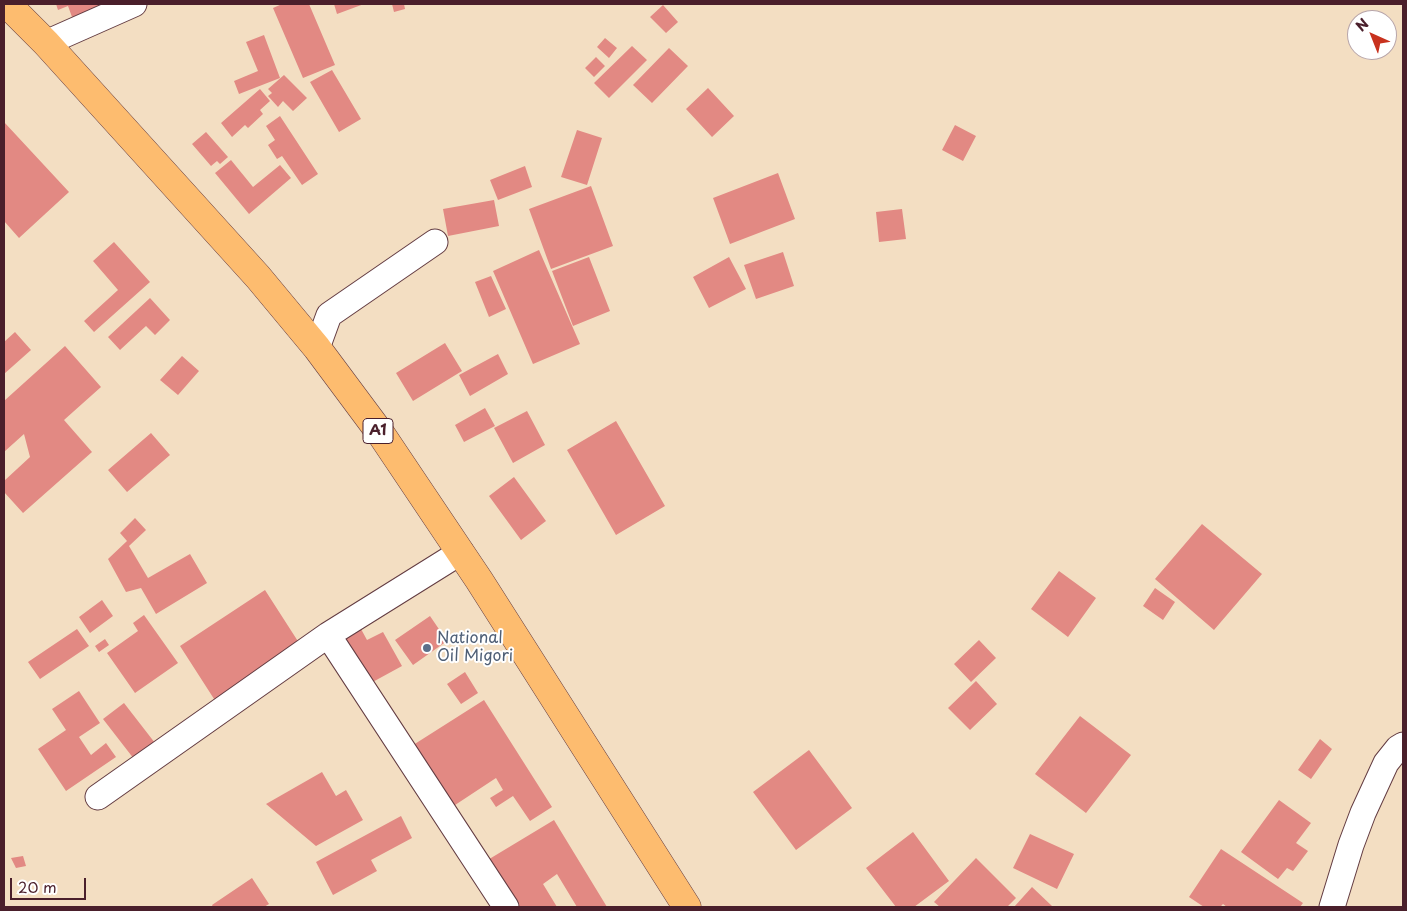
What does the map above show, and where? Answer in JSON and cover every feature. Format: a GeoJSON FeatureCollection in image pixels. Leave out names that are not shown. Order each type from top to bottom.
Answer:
{"type":"FeatureCollection","features":[{"type":"Feature","properties":{"kind":"highway","name":"A1"},"geometry":{"type":"LineString","coordinates":[[7,4],[46,43],[258,277],[317,348],[380,434],[461,552],[687,907]]}},
{"type":"Feature","properties":{"kind":"street"},"geometry":{"type":"LineString","coordinates":[[46,43],[134,4]]}},
{"type":"Feature","properties":{"kind":"street"},"geometry":{"type":"LineString","coordinates":[[317,348],[329,314],[435,242]]}},
{"type":"Feature","properties":{"kind":"street"},"geometry":{"type":"LineString","coordinates":[[98,796],[328,635],[461,552]]}},
{"type":"Feature","properties":{"kind":"street"},"geometry":{"type":"LineString","coordinates":[[328,635],[506,907]]}},
{"type":"Feature","properties":{"kind":"street"},"geometry":{"type":"LineString","coordinates":[[1332,907],[1363,813],[1386,763],[1398,748],[1403,745]]}},
{"type":"Feature","properties":{"kind":"building"},"geometry":{"type":"Polygon","coordinates":[[[56,4],[100,4],[101,7],[72,17],[68,6],[58,10],[56,4]]]}},
{"type":"Feature","properties":{"kind":"building"},"geometry":{"type":"Polygon","coordinates":[[[282,4],[309,4],[335,65],[303,78],[273,8],[282,4]]]}},
{"type":"Feature","properties":{"kind":"building"},"geometry":{"type":"Polygon","coordinates":[[[334,4],[364,4],[337,14],[334,4]]]}},
{"type":"Feature","properties":{"kind":"building"},"geometry":{"type":"Polygon","coordinates":[[[392,4],[404,4],[405,9],[394,12],[392,4]]]}},
{"type":"Feature","properties":{"kind":"building"},"geometry":{"type":"Polygon","coordinates":[[[663,5],[678,22],[666,33],[650,17],[663,5]]]}},
{"type":"Feature","properties":{"kind":"building"},"geometry":{"type":"Polygon","coordinates":[[[264,35],[280,78],[239,94],[234,81],[258,71],[246,42],[264,35]]]}},
{"type":"Feature","properties":{"kind":"building"},"geometry":{"type":"Polygon","coordinates":[[[605,38],[617,48],[609,58],[597,47],[605,38]]]}},
{"type":"Feature","properties":{"kind":"building"},"geometry":{"type":"Polygon","coordinates":[[[632,46],[647,60],[609,98],[594,83],[632,46]]]}},
{"type":"Feature","properties":{"kind":"building"},"geometry":{"type":"Polygon","coordinates":[[[669,48],[688,66],[652,103],[633,85],[669,48]]]}},
{"type":"Feature","properties":{"kind":"building"},"geometry":{"type":"Polygon","coordinates":[[[596,57],[605,66],[594,77],[585,68],[596,57]]]}},
{"type":"Feature","properties":{"kind":"building"},"geometry":{"type":"Polygon","coordinates":[[[332,70],[361,119],[339,132],[310,82],[332,70]]]}},
{"type":"Feature","properties":{"kind":"building"},"geometry":{"type":"Polygon","coordinates":[[[284,75],[307,98],[293,111],[283,101],[278,107],[268,96],[272,93],[268,89],[284,75]]]}},
{"type":"Feature","properties":{"kind":"building"},"geometry":{"type":"Polygon","coordinates":[[[708,88],[734,116],[712,137],[686,109],[708,88]]]}},
{"type":"Feature","properties":{"kind":"building"},"geometry":{"type":"Polygon","coordinates":[[[260,89],[270,101],[260,110],[263,114],[248,128],[245,125],[232,137],[221,123],[260,89]]]}},
{"type":"Feature","properties":{"kind":"building"},"geometry":{"type":"Polygon","coordinates":[[[280,116],[318,174],[302,185],[282,156],[277,159],[268,145],[275,140],[266,126],[280,116]]]}},
{"type":"Feature","properties":{"kind":"building"},"geometry":{"type":"Polygon","coordinates":[[[4,122],[69,192],[19,238],[4,221],[4,122]]]}},
{"type":"Feature","properties":{"kind":"building"},"geometry":{"type":"Polygon","coordinates":[[[955,125],[976,136],[963,161],[942,150],[955,125]]]}},
{"type":"Feature","properties":{"kind":"building"},"geometry":{"type":"Polygon","coordinates":[[[577,130],[602,138],[587,185],[561,177],[577,130]]]}},
{"type":"Feature","properties":{"kind":"building"},"geometry":{"type":"Polygon","coordinates":[[[206,132],[228,157],[220,164],[217,161],[211,166],[192,144],[206,132]]]}},
{"type":"Feature","properties":{"kind":"building"},"geometry":{"type":"Polygon","coordinates":[[[231,160],[253,187],[280,165],[291,178],[249,214],[215,173],[231,160]]]}},
{"type":"Feature","properties":{"kind":"building"},"geometry":{"type":"Polygon","coordinates":[[[525,166],[532,187],[498,200],[490,180],[525,166]]]}},
{"type":"Feature","properties":{"kind":"building"},"geometry":{"type":"Polygon","coordinates":[[[778,173],[795,219],[730,244],[713,198],[778,173]]]}},
{"type":"Feature","properties":{"kind":"building"},"geometry":{"type":"Polygon","coordinates":[[[591,186],[613,246],[551,269],[529,209],[591,186]]]}},
{"type":"Feature","properties":{"kind":"building"},"geometry":{"type":"Polygon","coordinates":[[[494,200],[499,226],[448,236],[443,209],[494,200]]]}},
{"type":"Feature","properties":{"kind":"building"},"geometry":{"type":"Polygon","coordinates":[[[902,209],[906,239],[879,242],[876,212],[902,209]]]}},
{"type":"Feature","properties":{"kind":"building"},"geometry":{"type":"Polygon","coordinates":[[[114,242],[150,282],[94,332],[84,321],[118,290],[93,261],[114,242]]]}},
{"type":"Feature","properties":{"kind":"building"},"geometry":{"type":"Polygon","coordinates":[[[539,250],[580,344],[533,364],[493,271],[539,250]]]}},
{"type":"Feature","properties":{"kind":"building"},"geometry":{"type":"Polygon","coordinates":[[[783,252],[794,286],[756,299],[744,265],[783,252]]]}},
{"type":"Feature","properties":{"kind":"building"},"geometry":{"type":"Polygon","coordinates":[[[589,257],[610,311],[573,326],[552,271],[589,257]]]}},
{"type":"Feature","properties":{"kind":"building"},"geometry":{"type":"Polygon","coordinates":[[[729,257],[746,289],[709,308],[693,277],[729,257]]]}},
{"type":"Feature","properties":{"kind":"building"},"geometry":{"type":"Polygon","coordinates":[[[491,276],[506,309],[489,317],[475,282],[491,276]]]}},
{"type":"Feature","properties":{"kind":"building"},"geometry":{"type":"Polygon","coordinates":[[[150,298],[170,320],[155,335],[146,326],[120,350],[108,337],[150,298]]]}},
{"type":"Feature","properties":{"kind":"building"},"geometry":{"type":"Polygon","coordinates":[[[15,332],[31,350],[4,374],[4,342],[15,332]]]}},
{"type":"Feature","properties":{"kind":"building"},"geometry":{"type":"Polygon","coordinates":[[[445,343],[462,371],[413,401],[396,373],[445,343]]]}},
{"type":"Feature","properties":{"kind":"building"},"geometry":{"type":"Polygon","coordinates":[[[65,346],[101,387],[64,420],[92,452],[23,513],[4,492],[4,481],[30,457],[24,434],[4,452],[4,401],[65,346]]]}},
{"type":"Feature","properties":{"kind":"building"},"geometry":{"type":"Polygon","coordinates":[[[498,354],[508,374],[470,396],[459,375],[498,354]]]}},
{"type":"Feature","properties":{"kind":"building"},"geometry":{"type":"Polygon","coordinates":[[[182,356],[199,371],[178,395],[160,380],[182,356]]]}},
{"type":"Feature","properties":{"kind":"building"},"geometry":{"type":"Polygon","coordinates":[[[485,408],[495,426],[464,442],[455,425],[485,408]]]}},
{"type":"Feature","properties":{"kind":"building"},"geometry":{"type":"Polygon","coordinates":[[[527,411],[545,445],[513,463],[494,428],[527,411]]]}},
{"type":"Feature","properties":{"kind":"building"},"geometry":{"type":"Polygon","coordinates":[[[616,421],[665,506],[616,535],[567,450],[616,421]]]}},
{"type":"Feature","properties":{"kind":"building"},"geometry":{"type":"Polygon","coordinates":[[[151,433],[170,455],[127,492],[108,470],[151,433]]]}},
{"type":"Feature","properties":{"kind":"building"},"geometry":{"type":"Polygon","coordinates":[[[514,477],[546,521],[521,540],[489,496],[514,477]]]}},
{"type":"Feature","properties":{"kind":"building"},"geometry":{"type":"Polygon","coordinates":[[[135,518],[146,530],[129,546],[148,578],[190,554],[207,583],[156,614],[141,588],[126,592],[108,559],[127,541],[120,533],[135,518]]]}},
{"type":"Feature","properties":{"kind":"building"},"geometry":{"type":"Polygon","coordinates":[[[1202,524],[1262,574],[1214,630],[1155,579],[1202,524]]]}},
{"type":"Feature","properties":{"kind":"building"},"geometry":{"type":"Polygon","coordinates":[[[1059,571],[1096,598],[1068,637],[1031,609],[1059,571]]]}},
{"type":"Feature","properties":{"kind":"building"},"geometry":{"type":"Polygon","coordinates":[[[1155,588],[1175,602],[1163,620],[1143,606],[1155,588]]]}},
{"type":"Feature","properties":{"kind":"building"},"geometry":{"type":"Polygon","coordinates":[[[265,590],[301,646],[216,702],[180,646],[265,590]]]}},
{"type":"Feature","properties":{"kind":"building"},"geometry":{"type":"Polygon","coordinates":[[[102,600],[113,616],[90,633],[79,617],[102,600]]]}},
{"type":"Feature","properties":{"kind":"building"},"geometry":{"type":"Polygon","coordinates":[[[144,615],[178,663],[135,693],[107,653],[138,631],[133,623],[144,615]]]}},
{"type":"Feature","properties":{"kind":"building"},"geometry":{"type":"Polygon","coordinates":[[[430,616],[447,641],[413,665],[395,640],[430,616]]]}},
{"type":"Feature","properties":{"kind":"building"},"geometry":{"type":"Polygon","coordinates":[[[77,629],[89,646],[40,679],[28,662],[77,629]]]}},
{"type":"Feature","properties":{"kind":"building"},"geometry":{"type":"Polygon","coordinates":[[[361,629],[367,640],[383,632],[402,666],[369,684],[344,638],[361,629]]]}},
{"type":"Feature","properties":{"kind":"building"},"geometry":{"type":"Polygon","coordinates":[[[105,639],[109,645],[99,652],[95,646],[105,639]]]}},
{"type":"Feature","properties":{"kind":"building"},"geometry":{"type":"Polygon","coordinates":[[[979,640],[996,658],[971,682],[954,664],[979,640]]]}},
{"type":"Feature","properties":{"kind":"building"},"geometry":{"type":"Polygon","coordinates":[[[465,672],[478,693],[461,704],[447,684],[465,672]]]}},
{"type":"Feature","properties":{"kind":"building"},"geometry":{"type":"Polygon","coordinates":[[[976,681],[997,704],[970,730],[948,708],[976,681]]]}},
{"type":"Feature","properties":{"kind":"building"},"geometry":{"type":"Polygon","coordinates":[[[79,691],[100,723],[79,737],[91,755],[106,743],[116,757],[66,791],[38,749],[66,730],[52,709],[79,691]]]}},
{"type":"Feature","properties":{"kind":"building"},"geometry":{"type":"Polygon","coordinates":[[[484,700],[552,807],[530,821],[513,796],[496,807],[490,798],[503,790],[496,778],[449,809],[410,747],[484,700]]]}},
{"type":"Feature","properties":{"kind":"building"},"geometry":{"type":"Polygon","coordinates":[[[124,703],[155,743],[134,759],[103,719],[124,703]]]}},
{"type":"Feature","properties":{"kind":"building"},"geometry":{"type":"Polygon","coordinates":[[[1080,716],[1131,755],[1086,813],[1035,774],[1080,716]]]}},
{"type":"Feature","properties":{"kind":"building"},"geometry":{"type":"Polygon","coordinates":[[[1320,739],[1332,749],[1311,779],[1298,770],[1320,739]]]}},
{"type":"Feature","properties":{"kind":"building"},"geometry":{"type":"Polygon","coordinates":[[[809,750],[852,808],[796,850],[753,792],[809,750]]]}},
{"type":"Feature","properties":{"kind":"building"},"geometry":{"type":"Polygon","coordinates":[[[322,772],[336,796],[346,790],[363,820],[316,846],[266,804],[322,772]]]}},
{"type":"Feature","properties":{"kind":"building"},"geometry":{"type":"Polygon","coordinates":[[[1279,800],[1311,823],[1296,843],[1308,851],[1293,871],[1287,868],[1278,879],[1241,852],[1279,800]]]}},
{"type":"Feature","properties":{"kind":"building"},"geometry":{"type":"Polygon","coordinates":[[[401,816],[412,838],[371,860],[377,871],[333,895],[316,862],[401,816]]]}},
{"type":"Feature","properties":{"kind":"building"},"geometry":{"type":"Polygon","coordinates":[[[554,820],[607,907],[577,907],[557,874],[543,884],[557,907],[514,907],[486,861],[554,820]]]}},
{"type":"Feature","properties":{"kind":"building"},"geometry":{"type":"Polygon","coordinates":[[[913,832],[949,881],[914,907],[896,907],[866,868],[913,832]]]}},
{"type":"Feature","properties":{"kind":"building"},"geometry":{"type":"Polygon","coordinates":[[[1030,834],[1074,854],[1057,889],[1013,868],[1030,834]]]}},
{"type":"Feature","properties":{"kind":"building"},"geometry":{"type":"Polygon","coordinates":[[[1221,849],[1303,903],[1300,907],[1227,907],[1223,904],[1220,907],[1204,907],[1189,897],[1221,849]]]}},
{"type":"Feature","properties":{"kind":"building"},"geometry":{"type":"Polygon","coordinates":[[[23,856],[26,866],[16,868],[11,858],[23,856]]]}},
{"type":"Feature","properties":{"kind":"building"},"geometry":{"type":"Polygon","coordinates":[[[976,858],[1016,898],[1007,907],[940,907],[934,902],[976,858]]]}},
{"type":"Feature","properties":{"kind":"building"},"geometry":{"type":"Polygon","coordinates":[[[252,878],[269,904],[264,907],[213,907],[212,905],[252,878]]]}},
{"type":"Feature","properties":{"kind":"building"},"geometry":{"type":"Polygon","coordinates":[[[1032,887],[1052,906],[1051,907],[1014,907],[1032,887]]]}},
{"type":"Feature","properties":{"kind":"place","name":"National Oil Migori"},"geometry":{"type":"Point","coordinates":[427,648]}}]}
